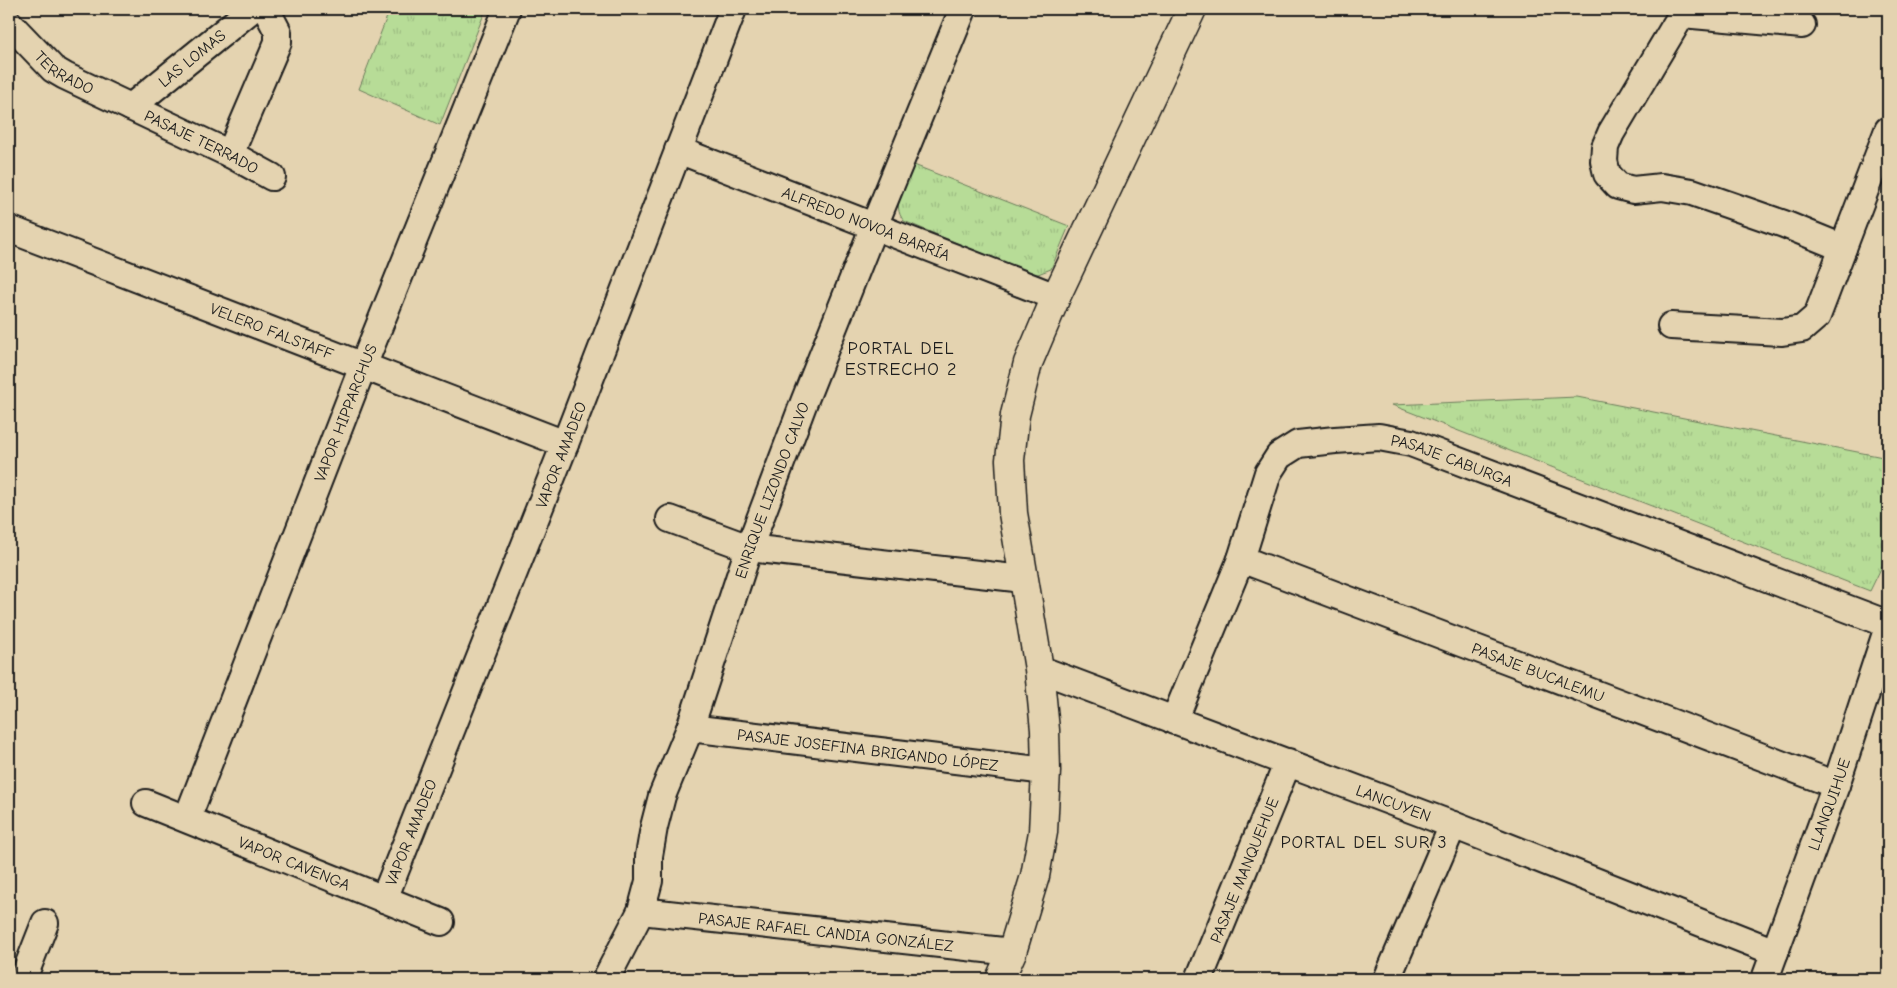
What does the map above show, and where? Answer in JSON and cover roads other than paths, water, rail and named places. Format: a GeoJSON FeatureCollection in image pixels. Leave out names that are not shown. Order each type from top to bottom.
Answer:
{"type":"FeatureCollection","features":[{"type":"Feature","properties":{"kind":"street","name":"LAS LOMAS"},"geometry":{"type":"LineString","coordinates":[[131,107],[252,9]]}},
{"type":"Feature","properties":{"kind":"street"},"geometry":{"type":"LineString","coordinates":[[230,154],[278,42],[278,32],[266,9]]}},
{"type":"Feature","properties":{"kind":"street","name":"VAPOR HIPPARCHUS"},"geometry":{"type":"LineString","coordinates":[[187,819],[364,366],[507,9]]}},
{"type":"Feature","properties":{"kind":"street","name":"VAPOR AMADEO"},"geometry":{"type":"LineString","coordinates":[[384,899],[565,444],[733,9]]}},
{"type":"Feature","properties":{"kind":"street","name":"ENRIQUE LIZONDO CALVO"},"geometry":{"type":"LineString","coordinates":[[606,979],[640,910],[649,881],[649,856],[662,796],[690,728],[749,548],[804,402],[963,9]]}},
{"type":"Feature","properties":{"kind":"street"},"geometry":{"type":"LineString","coordinates":[[1000,979],[1012,952],[1035,876],[1041,841],[1046,771],[1045,730],[1039,669],[1013,513],[1010,460],[1015,416],[1028,363],[1056,297],[1192,9]]}},
{"type":"Feature","properties":{"kind":"street"},"geometry":{"type":"LineString","coordinates":[[1802,25],[1684,12],[1611,133],[1605,147],[1604,161],[1607,174],[1618,186],[1633,190],[1662,188],[1692,192],[1784,224],[1843,248]]}},
{"type":"Feature","properties":{"kind":"street","name":"TERRADO"},"geometry":{"type":"LineString","coordinates":[[9,23],[53,69],[131,107]]}},
{"type":"Feature","properties":{"kind":"street","name":"PASAJE TERRADO"},"geometry":{"type":"LineString","coordinates":[[131,107],[230,154],[272,177]]}},
{"type":"Feature","properties":{"kind":"street"},"geometry":{"type":"LineString","coordinates":[[1671,326],[1782,332],[1802,329],[1817,316],[1888,130]]}},
{"type":"Feature","properties":{"kind":"street","name":"ALFREDO NOVOA BARRÍA"},"geometry":{"type":"LineString","coordinates":[[678,150],[1056,297]]}},
{"type":"Feature","properties":{"kind":"street","name":"VELERO FALSTAFF"},"geometry":{"type":"LineString","coordinates":[[9,228],[565,444]]}},
{"type":"Feature","properties":{"kind":"street","name":"PASAJE CABURGA"},"geometry":{"type":"LineString","coordinates":[[1174,721],[1241,559],[1268,473],[1279,456],[1298,444],[1379,436],[1411,443],[1888,626]]}},
{"type":"Feature","properties":{"kind":"street"},"geometry":{"type":"LineString","coordinates":[[670,519],[749,548],[1024,579]]}},
{"type":"Feature","properties":{"kind":"street","name":"PASAJE BUCALEMU"},"geometry":{"type":"LineString","coordinates":[[1241,559],[1836,784]]}},
{"type":"Feature","properties":{"kind":"street","name":"LLANQUIHUE"},"geometry":{"type":"LineString","coordinates":[[1765,979],[1836,784],[1888,626]]}},
{"type":"Feature","properties":{"kind":"street","name":"LANCUYEN"},"geometry":{"type":"LineString","coordinates":[[1039,669],[1453,825],[1775,952]]}},
{"type":"Feature","properties":{"kind":"street","name":"PASAJE JOSEFINA BRIGANDO LÓPEZ"},"geometry":{"type":"LineString","coordinates":[[690,728],[1046,771]]}},
{"type":"Feature","properties":{"kind":"street","name":"PASAJE MANQUEHUE"},"geometry":{"type":"LineString","coordinates":[[1199,979],[1288,762]]}},
{"type":"Feature","properties":{"kind":"street","name":"VAPOR CAVENGA"},"geometry":{"type":"LineString","coordinates":[[146,803],[442,922]]}},
{"type":"Feature","properties":{"kind":"street"},"geometry":{"type":"LineString","coordinates":[[1389,979],[1453,825]]}},
{"type":"Feature","properties":{"kind":"street","name":"PASAJE RAFAEL CANDIA GONZÁLEZ"},"geometry":{"type":"LineString","coordinates":[[640,910],[1012,952]]}},
{"type":"Feature","properties":{"kind":"street"},"geometry":{"type":"LineString","coordinates":[[23,979],[45,923]]}},
{"type":"Feature","properties":{"kind":"district","name":"PORTAL DEL ESTRECHO 2"},"geometry":{"type":"Point","coordinates":[901,358]}},
{"type":"Feature","properties":{"kind":"district","name":"PORTAL DEL SUR 3"},"geometry":{"type":"Point","coordinates":[1364,842]}}]}
